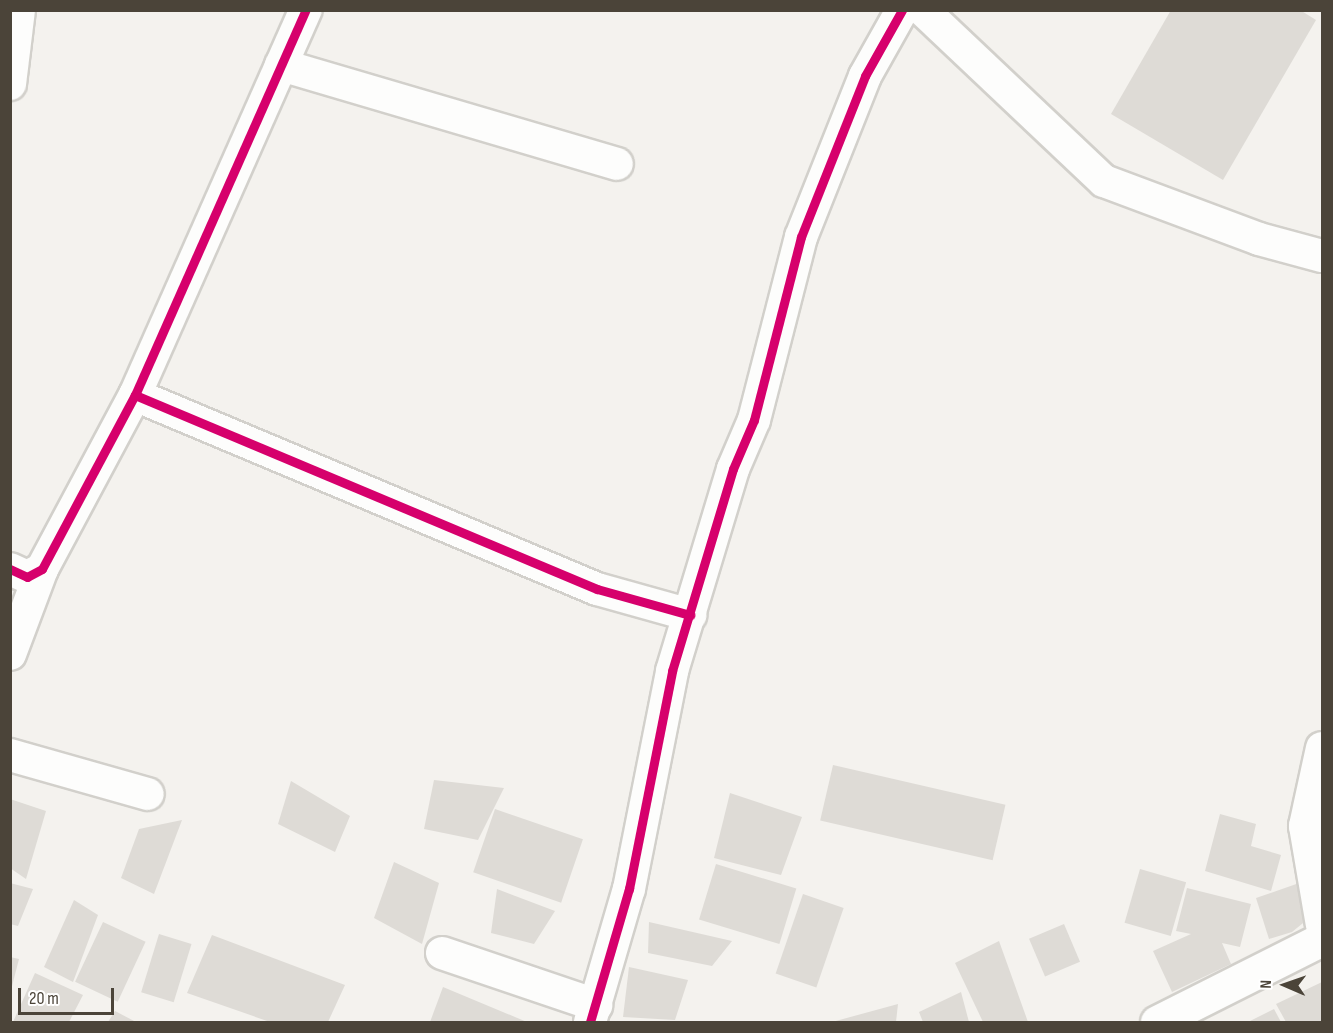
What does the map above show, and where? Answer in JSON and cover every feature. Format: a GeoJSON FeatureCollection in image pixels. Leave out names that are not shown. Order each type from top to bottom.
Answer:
{"type":"FeatureCollection","features":[{"type":"Feature","properties":{"kind":"street"},"geometry":{"type":"LineString","coordinates":[[10,84],[19,10]]}},
{"type":"Feature","properties":{"kind":"street"},"geometry":{"type":"LineString","coordinates":[[10,654],[42,570],[135,395],[306,10]]}},
{"type":"Feature","properties":{"kind":"street"},"geometry":{"type":"LineString","coordinates":[[442,953],[593,1014],[629,889],[672,670],[732,469],[754,420],[801,237],[865,76],[902,10]]}},
{"type":"Feature","properties":{"kind":"street"},"geometry":{"type":"LineString","coordinates":[[923,10],[1104,181],[1173,210],[1323,256]]}},
{"type":"Feature","properties":{"kind":"street"},"geometry":{"type":"LineString","coordinates":[[281,65],[617,164]]}},
{"type":"Feature","properties":{"kind":"street"},"geometry":{"type":"LineString","coordinates":[[135,395],[597,589],[690,615]]}},
{"type":"Feature","properties":{"kind":"street"},"geometry":{"type":"LineString","coordinates":[[10,569],[27,578],[42,570]]}},
{"type":"Feature","properties":{"kind":"street"},"geometry":{"type":"LineString","coordinates":[[1323,748],[1305,826],[1323,926]]}},
{"type":"Feature","properties":{"kind":"street"},"geometry":{"type":"LineString","coordinates":[[10,755],[148,794]]}},
{"type":"Feature","properties":{"kind":"street"},"geometry":{"type":"LineString","coordinates":[[1157,1023],[1323,939]]}},
{"type":"Feature","properties":{"kind":"building"},"geometry":{"type":"Polygon","coordinates":[[[1171,10],[1300,10],[1316,20],[1223,180],[1111,114],[1171,10]]]}},
{"type":"Feature","properties":{"kind":"building"},"geometry":{"type":"Polygon","coordinates":[[[833,765],[1005,805],[993,860],[820,821],[833,765]]]}},
{"type":"Feature","properties":{"kind":"building"},"geometry":{"type":"Polygon","coordinates":[[[434,780],[504,788],[478,840],[424,829],[434,780]]]}},
{"type":"Feature","properties":{"kind":"building"},"geometry":{"type":"Polygon","coordinates":[[[291,781],[350,816],[335,852],[278,824],[291,781]]]}},
{"type":"Feature","properties":{"kind":"building"},"geometry":{"type":"Polygon","coordinates":[[[730,793],[802,817],[781,875],[714,858],[730,793]]]}},
{"type":"Feature","properties":{"kind":"building"},"geometry":{"type":"Polygon","coordinates":[[[10,799],[46,811],[26,879],[10,868],[10,799]]]}},
{"type":"Feature","properties":{"kind":"building"},"geometry":{"type":"Polygon","coordinates":[[[495,809],[583,839],[561,903],[473,872],[495,809]]]}},
{"type":"Feature","properties":{"kind":"building"},"geometry":{"type":"Polygon","coordinates":[[[1220,814],[1256,824],[1251,846],[1281,855],[1271,891],[1205,871],[1220,814]]]}},
{"type":"Feature","properties":{"kind":"building"},"geometry":{"type":"Polygon","coordinates":[[[182,820],[154,894],[121,878],[139,829],[182,820]]]}},
{"type":"Feature","properties":{"kind":"building"},"geometry":{"type":"Polygon","coordinates":[[[394,862],[439,883],[422,944],[374,918],[394,862]]]}},
{"type":"Feature","properties":{"kind":"building"},"geometry":{"type":"Polygon","coordinates":[[[716,864],[796,889],[779,944],[699,919],[716,864]]]}},
{"type":"Feature","properties":{"kind":"building"},"geometry":{"type":"Polygon","coordinates":[[[1140,869],[1186,882],[1171,936],[1125,923],[1140,869]]]}},
{"type":"Feature","properties":{"kind":"building"},"geometry":{"type":"Polygon","coordinates":[[[1302,882],[1313,915],[1292,932],[1269,939],[1256,898],[1302,882]]]}},
{"type":"Feature","properties":{"kind":"building"},"geometry":{"type":"Polygon","coordinates":[[[10,883],[33,889],[18,926],[10,924],[10,883]]]}},
{"type":"Feature","properties":{"kind":"building"},"geometry":{"type":"Polygon","coordinates":[[[1187,888],[1251,904],[1240,947],[1222,943],[1231,964],[1172,992],[1153,951],[1191,934],[1176,931],[1187,888]]]}},
{"type":"Feature","properties":{"kind":"building"},"geometry":{"type":"Polygon","coordinates":[[[497,889],[555,911],[534,944],[491,933],[497,889]]]}},
{"type":"Feature","properties":{"kind":"building"},"geometry":{"type":"Polygon","coordinates":[[[803,894],[844,908],[816,987],[776,973],[803,894]]]}},
{"type":"Feature","properties":{"kind":"building"},"geometry":{"type":"Polygon","coordinates":[[[74,900],[98,915],[73,982],[44,967],[74,900]]]}},
{"type":"Feature","properties":{"kind":"building"},"geometry":{"type":"Polygon","coordinates":[[[103,922],[146,942],[118,1002],[75,982],[103,922]]]}},
{"type":"Feature","properties":{"kind":"building"},"geometry":{"type":"Polygon","coordinates":[[[649,922],[732,941],[712,966],[648,953],[649,922]]]}},
{"type":"Feature","properties":{"kind":"building"},"geometry":{"type":"Polygon","coordinates":[[[1064,924],[1080,962],[1045,977],[1029,939],[1064,924]]]}},
{"type":"Feature","properties":{"kind":"building"},"geometry":{"type":"Polygon","coordinates":[[[159,934],[192,944],[174,1002],[141,992],[159,934]]]}},
{"type":"Feature","properties":{"kind":"building"},"geometry":{"type":"Polygon","coordinates":[[[212,935],[345,985],[328,1022],[270,1022],[187,993],[212,935]]]}},
{"type":"Feature","properties":{"kind":"building"},"geometry":{"type":"Polygon","coordinates":[[[999,941],[1028,1022],[983,1022],[955,963],[999,941]]]}},
{"type":"Feature","properties":{"kind":"building"},"geometry":{"type":"Polygon","coordinates":[[[10,957],[19,959],[11,990],[10,990],[10,957]]]}},
{"type":"Feature","properties":{"kind":"building"},"geometry":{"type":"Polygon","coordinates":[[[629,967],[688,980],[675,1020],[623,1017],[629,967]]]}},
{"type":"Feature","properties":{"kind":"building"},"geometry":{"type":"Polygon","coordinates":[[[35,973],[83,995],[69,1022],[13,1022],[35,973]]]}},
{"type":"Feature","properties":{"kind":"building"},"geometry":{"type":"Polygon","coordinates":[[[1322,982],[1322,1022],[1286,1022],[1276,1004],[1322,982]]]}},
{"type":"Feature","properties":{"kind":"building"},"geometry":{"type":"Polygon","coordinates":[[[443,987],[527,1022],[430,1022],[443,987]]]}},
{"type":"Feature","properties":{"kind":"building"},"geometry":{"type":"Polygon","coordinates":[[[961,992],[969,1022],[923,1022],[919,1012],[961,992]]]}},
{"type":"Feature","properties":{"kind":"building"},"geometry":{"type":"Polygon","coordinates":[[[898,1004],[896,1022],[832,1022],[898,1004]]]}},
{"type":"Feature","properties":{"kind":"building"},"geometry":{"type":"Polygon","coordinates":[[[1274,1009],[1281,1022],[1248,1022],[1274,1009]]]}},
{"type":"Feature","properties":{"kind":"building"},"geometry":{"type":"Polygon","coordinates":[[[115,1011],[136,1022],[108,1022],[115,1011]]]}},
{"type":"Feature","properties":{"kind":"cycle path"},"geometry":{"type":"LineString","coordinates":[[10,569],[27,577],[42,569],[135,395],[306,10]]}},
{"type":"Feature","properties":{"kind":"cycle path"},"geometry":{"type":"LineString","coordinates":[[590,1022],[629,889],[672,671],[733,469],[754,420],[801,237],[865,76],[902,10]]}},
{"type":"Feature","properties":{"kind":"cycle path"},"geometry":{"type":"LineString","coordinates":[[135,395],[597,589],[690,615]]}}]}
